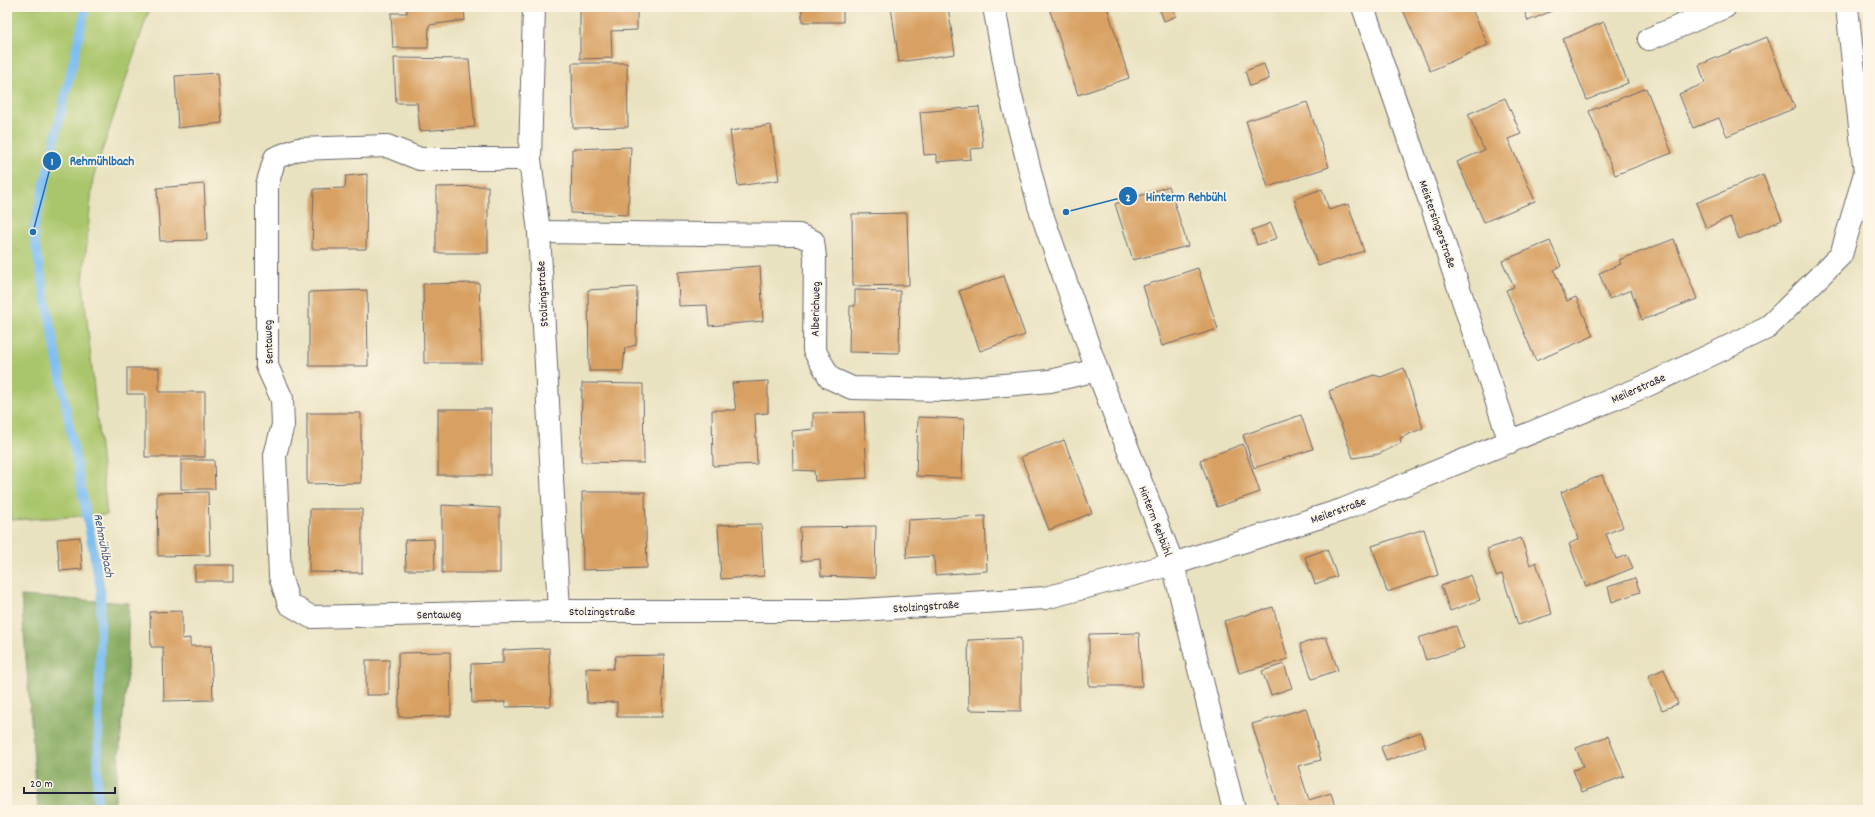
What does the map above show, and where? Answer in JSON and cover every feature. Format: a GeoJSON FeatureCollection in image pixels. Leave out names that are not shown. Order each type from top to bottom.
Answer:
{"type":"FeatureCollection","features":[{"type":"Feature","properties":{"kind":"street","name":"Stolzingstraße"},"geometry":{"type":"LineString","coordinates":[[534,7],[530,159],[539,232],[559,611],[846,611],[1045,598],[1173,564]]}},
{"type":"Feature","properties":{"kind":"street","name":"Hinterm Rehbühl"},"geometry":{"type":"LineString","coordinates":[[994,7],[1009,88],[1039,206],[1097,370],[1173,564],[1234,810]]}},
{"type":"Feature","properties":{"kind":"street","name":"Meistersingerstraße"},"geometry":{"type":"LineString","coordinates":[[1363,7],[1433,210],[1510,442]]}},
{"type":"Feature","properties":{"kind":"street"},"geometry":{"type":"LineString","coordinates":[[1649,39],[1725,7]]}},
{"type":"Feature","properties":{"kind":"street","name":"Meilerstraße"},"geometry":{"type":"LineString","coordinates":[[1173,564],[1342,510],[1648,385],[1767,328],[1841,255],[1865,173],[1847,7]]}},
{"type":"Feature","properties":{"kind":"street","name":"Sentaweg"},"geometry":{"type":"LineString","coordinates":[[530,159],[420,159],[387,146],[298,149],[275,158],[267,185],[267,366],[282,399],[283,425],[275,454],[280,576],[289,604],[311,617],[559,611]]}},
{"type":"Feature","properties":{"kind":"street","name":"Alberichweg"},"geometry":{"type":"LineString","coordinates":[[539,232],[799,235],[813,241],[815,257],[814,350],[830,378],[852,388],[946,390],[1050,381],[1097,370]]}},
{"type":"Feature","properties":{"kind":"green space"},"geometry":{"type":"Polygon","coordinates":[[[7,7],[150,7],[93,178],[83,282],[107,515],[11,520],[7,500],[7,7]]]}},
{"type":"Feature","properties":{"kind":"green space"},"geometry":{"type":"Polygon","coordinates":[[[21,596],[129,603],[127,674],[114,810],[38,810],[21,596]]]}},
{"type":"Feature","properties":{"kind":"building"},"geometry":{"type":"Polygon","coordinates":[[[407,7],[464,7],[465,20],[429,25],[428,48],[393,48],[391,13],[407,13],[407,7]]]}},
{"type":"Feature","properties":{"kind":"building"},"geometry":{"type":"Polygon","coordinates":[[[580,7],[637,7],[637,30],[611,31],[612,58],[580,59],[580,7]]]}},
{"type":"Feature","properties":{"kind":"building"},"geometry":{"type":"Polygon","coordinates":[[[802,7],[843,7],[843,22],[802,22],[802,7]]]}},
{"type":"Feature","properties":{"kind":"building"},"geometry":{"type":"Polygon","coordinates":[[[891,7],[948,7],[955,54],[899,62],[891,7]]]}},
{"type":"Feature","properties":{"kind":"building"},"geometry":{"type":"Polygon","coordinates":[[[1107,7],[1129,78],[1078,95],[1049,8],[1107,7]]]}},
{"type":"Feature","properties":{"kind":"building"},"geometry":{"type":"Polygon","coordinates":[[[1159,7],[1173,7],[1176,16],[1164,21],[1159,7]]]}},
{"type":"Feature","properties":{"kind":"building"},"geometry":{"type":"Polygon","coordinates":[[[1242,7],[1282,8],[1272,10],[1242,10],[1242,7]]]}},
{"type":"Feature","properties":{"kind":"building"},"geometry":{"type":"Polygon","coordinates":[[[1409,7],[1471,7],[1488,45],[1430,71],[1403,10],[1409,7]]]}},
{"type":"Feature","properties":{"kind":"building"},"geometry":{"type":"Polygon","coordinates":[[[1523,7],[1561,7],[1528,21],[1523,7]]]}},
{"type":"Feature","properties":{"kind":"building"},"geometry":{"type":"Polygon","coordinates":[[[1604,22],[1628,83],[1587,100],[1563,39],[1604,22]]]}},
{"type":"Feature","properties":{"kind":"building"},"geometry":{"type":"Polygon","coordinates":[[[1767,37],[1795,108],[1727,136],[1719,118],[1693,128],[1679,94],[1705,83],[1699,65],[1767,37]]]}},
{"type":"Feature","properties":{"kind":"building"},"geometry":{"type":"Polygon","coordinates":[[[394,58],[469,59],[475,127],[420,131],[417,103],[396,103],[394,58]]]}},
{"type":"Feature","properties":{"kind":"building"},"geometry":{"type":"Polygon","coordinates":[[[572,63],[627,63],[628,127],[573,128],[572,63]]]}},
{"type":"Feature","properties":{"kind":"building"},"geometry":{"type":"Polygon","coordinates":[[[1264,64],[1269,79],[1250,86],[1245,71],[1264,64]]]}},
{"type":"Feature","properties":{"kind":"building"},"geometry":{"type":"Polygon","coordinates":[[[218,73],[222,123],[178,128],[175,76],[218,73]]]}},
{"type":"Feature","properties":{"kind":"building"},"geometry":{"type":"Polygon","coordinates":[[[1646,88],[1672,153],[1615,175],[1589,111],[1646,88]]]}},
{"type":"Feature","properties":{"kind":"building"},"geometry":{"type":"Polygon","coordinates":[[[1505,98],[1521,134],[1508,139],[1535,201],[1484,222],[1457,162],[1484,150],[1468,114],[1505,98]]]}},
{"type":"Feature","properties":{"kind":"building"},"geometry":{"type":"Polygon","coordinates":[[[1307,102],[1329,167],[1268,187],[1246,121],[1307,102]]]}},
{"type":"Feature","properties":{"kind":"building"},"geometry":{"type":"Polygon","coordinates":[[[979,107],[983,148],[970,149],[971,159],[937,162],[937,154],[924,155],[920,112],[979,107]]]}},
{"type":"Feature","properties":{"kind":"building"},"geometry":{"type":"Polygon","coordinates":[[[771,125],[779,180],[738,186],[730,131],[771,125]]]}},
{"type":"Feature","properties":{"kind":"building"},"geometry":{"type":"Polygon","coordinates":[[[631,147],[628,215],[571,213],[572,149],[631,147]]]}},
{"type":"Feature","properties":{"kind":"building"},"geometry":{"type":"Polygon","coordinates":[[[367,174],[366,249],[312,249],[314,189],[345,188],[346,176],[367,174]]]}},
{"type":"Feature","properties":{"kind":"building"},"geometry":{"type":"Polygon","coordinates":[[[1763,175],[1782,220],[1739,239],[1730,217],[1706,228],[1696,203],[1763,175]]]}},
{"type":"Feature","properties":{"kind":"building"},"geometry":{"type":"Polygon","coordinates":[[[204,184],[207,240],[160,241],[157,188],[204,184]]]}},
{"type":"Feature","properties":{"kind":"building"},"geometry":{"type":"Polygon","coordinates":[[[488,186],[488,253],[436,253],[436,187],[488,186]]]}},
{"type":"Feature","properties":{"kind":"building"},"geometry":{"type":"Polygon","coordinates":[[[1169,186],[1188,246],[1133,260],[1115,204],[1169,186]]]}},
{"type":"Feature","properties":{"kind":"building"},"geometry":{"type":"Polygon","coordinates":[[[1322,189],[1329,210],[1348,204],[1364,251],[1318,266],[1294,199],[1322,189]]]}},
{"type":"Feature","properties":{"kind":"building"},"geometry":{"type":"Polygon","coordinates":[[[907,213],[909,285],[853,286],[852,214],[907,213]]]}},
{"type":"Feature","properties":{"kind":"building"},"geometry":{"type":"Polygon","coordinates":[[[1271,223],[1277,238],[1257,245],[1252,230],[1271,223]]]}},
{"type":"Feature","properties":{"kind":"building"},"geometry":{"type":"Polygon","coordinates":[[[1674,239],[1697,299],[1642,320],[1631,290],[1609,299],[1599,273],[1621,264],[1619,260],[1674,239]]]}},
{"type":"Feature","properties":{"kind":"building"},"geometry":{"type":"Polygon","coordinates":[[[1550,241],[1561,266],[1554,270],[1567,301],[1576,297],[1593,336],[1536,361],[1506,290],[1514,287],[1502,261],[1550,241]]]}},
{"type":"Feature","properties":{"kind":"building"},"geometry":{"type":"Polygon","coordinates":[[[760,266],[763,321],[709,326],[707,305],[679,306],[678,272],[760,266]]]}},
{"type":"Feature","properties":{"kind":"building"},"geometry":{"type":"Polygon","coordinates":[[[1198,268],[1218,329],[1162,346],[1143,286],[1198,268]]]}},
{"type":"Feature","properties":{"kind":"building"},"geometry":{"type":"Polygon","coordinates":[[[1004,276],[1025,335],[980,351],[959,291],[1004,276]]]}},
{"type":"Feature","properties":{"kind":"building"},"geometry":{"type":"Polygon","coordinates":[[[479,283],[482,363],[424,363],[423,284],[479,283]]]}},
{"type":"Feature","properties":{"kind":"building"},"geometry":{"type":"Polygon","coordinates":[[[637,287],[636,345],[625,348],[623,371],[589,371],[588,290],[637,287]]]}},
{"type":"Feature","properties":{"kind":"building"},"geometry":{"type":"Polygon","coordinates":[[[367,290],[368,366],[309,366],[309,292],[367,290]]]}},
{"type":"Feature","properties":{"kind":"building"},"geometry":{"type":"Polygon","coordinates":[[[855,290],[900,291],[899,353],[849,352],[850,306],[855,306],[855,290]]]}},
{"type":"Feature","properties":{"kind":"building"},"geometry":{"type":"Polygon","coordinates":[[[127,368],[159,368],[159,392],[205,392],[205,457],[145,457],[145,394],[127,394],[127,368]]]}},
{"type":"Feature","properties":{"kind":"building"},"geometry":{"type":"Polygon","coordinates":[[[1404,368],[1423,428],[1400,438],[1401,443],[1379,454],[1353,458],[1329,391],[1374,375],[1381,377],[1404,368]]]}},
{"type":"Feature","properties":{"kind":"building"},"geometry":{"type":"Polygon","coordinates":[[[768,381],[768,413],[755,414],[757,464],[713,466],[712,410],[736,410],[732,383],[768,381]]]}},
{"type":"Feature","properties":{"kind":"building"},"geometry":{"type":"Polygon","coordinates":[[[582,383],[643,384],[644,463],[581,462],[582,383]]]}},
{"type":"Feature","properties":{"kind":"building"},"geometry":{"type":"Polygon","coordinates":[[[438,409],[491,409],[491,475],[438,475],[438,409]]]}},
{"type":"Feature","properties":{"kind":"building"},"geometry":{"type":"Polygon","coordinates":[[[864,412],[867,478],[815,481],[814,471],[793,470],[792,431],[813,429],[813,413],[864,412]]]}},
{"type":"Feature","properties":{"kind":"building"},"geometry":{"type":"Polygon","coordinates":[[[307,413],[361,413],[361,483],[307,484],[307,413]]]}},
{"type":"Feature","properties":{"kind":"building"},"geometry":{"type":"Polygon","coordinates":[[[1301,415],[1313,449],[1254,468],[1243,435],[1301,415]]]}},
{"type":"Feature","properties":{"kind":"building"},"geometry":{"type":"Polygon","coordinates":[[[918,417],[964,419],[962,478],[916,476],[918,417]]]}},
{"type":"Feature","properties":{"kind":"building"},"geometry":{"type":"Polygon","coordinates":[[[1064,440],[1092,513],[1049,530],[1021,457],[1064,440]]]}},
{"type":"Feature","properties":{"kind":"building"},"geometry":{"type":"Polygon","coordinates":[[[1243,444],[1260,492],[1217,507],[1200,460],[1243,444]]]}},
{"type":"Feature","properties":{"kind":"building"},"geometry":{"type":"Polygon","coordinates":[[[181,460],[214,460],[215,489],[181,489],[181,460]]]}},
{"type":"Feature","properties":{"kind":"building"},"geometry":{"type":"Polygon","coordinates":[[[1602,475],[1623,527],[1606,534],[1616,559],[1627,555],[1633,568],[1586,587],[1569,544],[1579,539],[1561,492],[1602,475]]]}},
{"type":"Feature","properties":{"kind":"building"},"geometry":{"type":"Polygon","coordinates":[[[208,492],[210,555],[158,556],[157,493],[208,492]]]}},
{"type":"Feature","properties":{"kind":"building"},"geometry":{"type":"Polygon","coordinates":[[[582,492],[645,492],[647,568],[583,570],[582,492]]]}},
{"type":"Feature","properties":{"kind":"building"},"geometry":{"type":"Polygon","coordinates":[[[442,505],[500,508],[500,573],[442,573],[442,505]]]}},
{"type":"Feature","properties":{"kind":"building"},"geometry":{"type":"Polygon","coordinates":[[[310,509],[362,509],[362,573],[309,572],[310,509]]]}},
{"type":"Feature","properties":{"kind":"building"},"geometry":{"type":"Polygon","coordinates":[[[985,516],[987,571],[935,575],[934,556],[906,558],[908,520],[985,516]]]}},
{"type":"Feature","properties":{"kind":"building"},"geometry":{"type":"Polygon","coordinates":[[[761,524],[764,576],[721,579],[718,525],[761,524]]]}},
{"type":"Feature","properties":{"kind":"building"},"geometry":{"type":"Polygon","coordinates":[[[876,526],[875,578],[821,576],[820,559],[801,561],[800,527],[876,526]]]}},
{"type":"Feature","properties":{"kind":"building"},"geometry":{"type":"Polygon","coordinates":[[[1424,529],[1438,575],[1387,592],[1372,546],[1424,529]]]}},
{"type":"Feature","properties":{"kind":"building"},"geometry":{"type":"Polygon","coordinates":[[[80,537],[82,569],[60,571],[57,539],[80,537]]]}},
{"type":"Feature","properties":{"kind":"building"},"geometry":{"type":"Polygon","coordinates":[[[1521,538],[1530,565],[1536,562],[1552,614],[1518,625],[1502,574],[1496,576],[1487,549],[1521,538]]]}},
{"type":"Feature","properties":{"kind":"building"},"geometry":{"type":"Polygon","coordinates":[[[434,539],[435,570],[406,570],[405,540],[434,539]]]}},
{"type":"Feature","properties":{"kind":"building"},"geometry":{"type":"Polygon","coordinates":[[[1327,549],[1337,576],[1315,584],[1305,557],[1327,549]]]}},
{"type":"Feature","properties":{"kind":"building"},"geometry":{"type":"Polygon","coordinates":[[[195,565],[233,565],[233,581],[195,581],[195,565]]]}},
{"type":"Feature","properties":{"kind":"building"},"geometry":{"type":"Polygon","coordinates":[[[1471,575],[1480,600],[1450,611],[1441,586],[1471,575]]]}},
{"type":"Feature","properties":{"kind":"building"},"geometry":{"type":"Polygon","coordinates":[[[1635,578],[1640,592],[1612,602],[1608,587],[1635,578]]]}},
{"type":"Feature","properties":{"kind":"building"},"geometry":{"type":"Polygon","coordinates":[[[1273,607],[1288,659],[1239,673],[1224,621],[1273,607]]]}},
{"type":"Feature","properties":{"kind":"building"},"geometry":{"type":"Polygon","coordinates":[[[182,611],[182,639],[190,638],[190,646],[211,646],[213,700],[164,701],[163,647],[151,647],[150,612],[182,611]]]}},
{"type":"Feature","properties":{"kind":"building"},"geometry":{"type":"Polygon","coordinates":[[[1456,626],[1464,648],[1426,660],[1418,638],[1456,626]]]}},
{"type":"Feature","properties":{"kind":"building"},"geometry":{"type":"Polygon","coordinates":[[[1139,633],[1142,686],[1089,686],[1089,634],[1139,633]]]}},
{"type":"Feature","properties":{"kind":"building"},"geometry":{"type":"Polygon","coordinates":[[[1326,637],[1338,670],[1312,679],[1300,644],[1326,637]]]}},
{"type":"Feature","properties":{"kind":"building"},"geometry":{"type":"Polygon","coordinates":[[[1021,638],[1021,711],[969,710],[968,640],[1021,638]]]}},
{"type":"Feature","properties":{"kind":"building"},"geometry":{"type":"Polygon","coordinates":[[[549,648],[551,706],[505,707],[505,702],[472,703],[471,664],[503,663],[503,650],[549,648]]]}},
{"type":"Feature","properties":{"kind":"building"},"geometry":{"type":"Polygon","coordinates":[[[450,652],[451,716],[399,717],[398,653],[450,652]]]}},
{"type":"Feature","properties":{"kind":"building"},"geometry":{"type":"Polygon","coordinates":[[[664,655],[662,717],[617,717],[617,702],[587,703],[586,668],[613,669],[616,656],[664,655]]]}},
{"type":"Feature","properties":{"kind":"building"},"geometry":{"type":"Polygon","coordinates":[[[366,660],[389,660],[389,695],[366,695],[366,660]]]}},
{"type":"Feature","properties":{"kind":"building"},"geometry":{"type":"Polygon","coordinates":[[[1284,664],[1292,688],[1271,695],[1262,671],[1284,664]]]}},
{"type":"Feature","properties":{"kind":"building"},"geometry":{"type":"Polygon","coordinates":[[[1664,669],[1678,704],[1662,710],[1648,676],[1664,669]]]}},
{"type":"Feature","properties":{"kind":"building"},"geometry":{"type":"Polygon","coordinates":[[[1306,708],[1321,760],[1298,766],[1309,800],[1331,793],[1336,810],[1279,810],[1252,724],[1306,708]]]}},
{"type":"Feature","properties":{"kind":"building"},"geometry":{"type":"Polygon","coordinates":[[[1420,732],[1426,747],[1386,761],[1381,747],[1420,732]]]}},
{"type":"Feature","properties":{"kind":"building"},"geometry":{"type":"Polygon","coordinates":[[[1608,736],[1624,776],[1582,792],[1573,770],[1583,767],[1576,748],[1608,736]]]}},
{"type":"Feature","properties":{"kind":"waterway","name":"Rehmühlbach"},"geometry":{"type":"LineString","coordinates":[[86,7],[33,232],[101,592],[97,810]]}},
{"type":"Feature","properties":{"kind":"place","name":"Hinterm Rehbühl"},"geometry":{"type":"Point","coordinates":[1066,212]}},
{"type":"Feature","properties":{"kind":"place","name":"Rehmühlbach"},"geometry":{"type":"Point","coordinates":[33,232]}}]}
